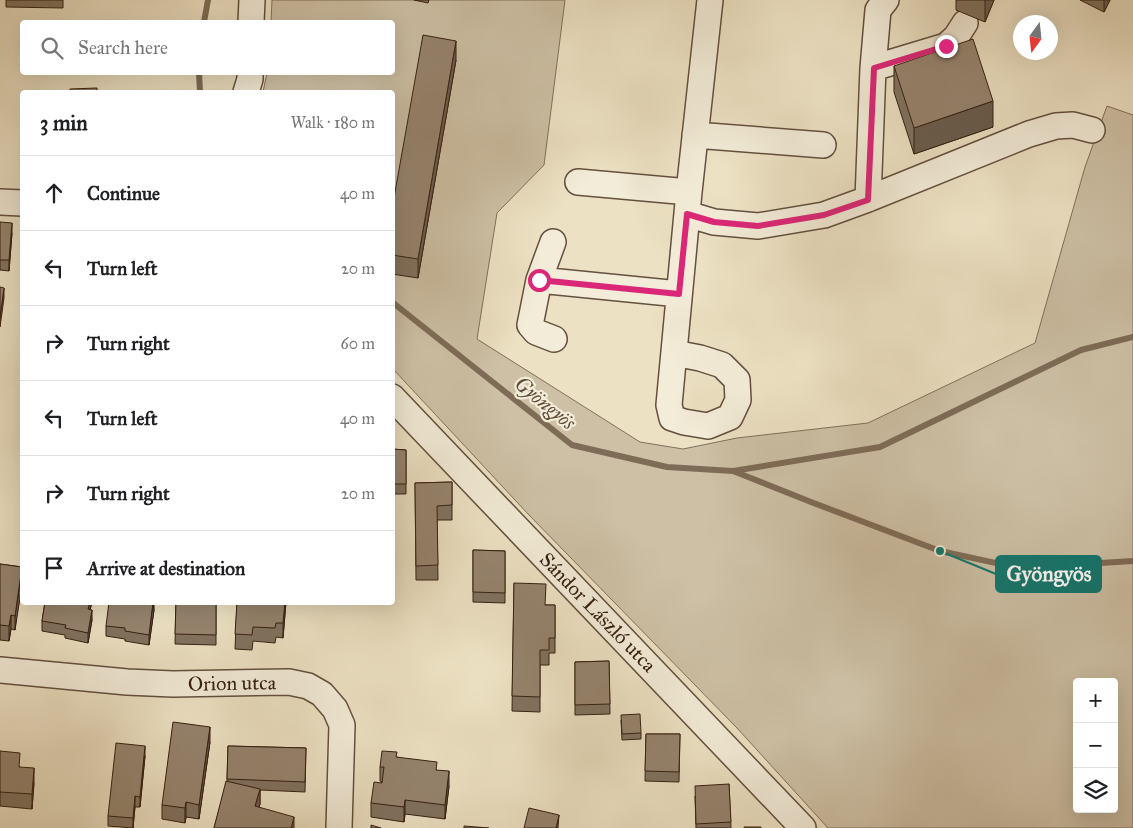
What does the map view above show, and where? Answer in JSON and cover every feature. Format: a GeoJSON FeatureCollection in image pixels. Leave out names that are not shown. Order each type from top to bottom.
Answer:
{"type":"FeatureCollection","features":[{"type":"Feature","properties":{"kind":"street"},"geometry":{"type":"LineString","coordinates":[[251,20],[252,0]]}},
{"type":"Feature","properties":{"kind":"street"},"geometry":{"type":"LineString","coordinates":[[674,353],[710,0]]}},
{"type":"Feature","properties":{"kind":"street"},"geometry":{"type":"LineString","coordinates":[[868,192],[878,10],[886,0]]}},
{"type":"Feature","properties":{"kind":"street"},"geometry":{"type":"LineString","coordinates":[[874,68],[946,46],[956,38],[965,23]]}},
{"type":"Feature","properties":{"kind":"street"},"geometry":{"type":"LineString","coordinates":[[247,90],[250,75]]}},
{"type":"Feature","properties":{"kind":"street"},"geometry":{"type":"LineString","coordinates":[[578,182],[688,203],[714,222],[758,226],[824,215],[868,192],[1022,149],[1056,126],[1073,125],[1092,130]]}},
{"type":"Feature","properties":{"kind":"street"},"geometry":{"type":"LineString","coordinates":[[695,135],[823,145]]}},
{"type":"Feature","properties":{"kind":"street"},"geometry":{"type":"LineString","coordinates":[[0,202],[20,203]]}},
{"type":"Feature","properties":{"kind":"street"},"geometry":{"type":"LineString","coordinates":[[553,242],[539,280],[530,325],[536,332],[554,339]]}},
{"type":"Feature","properties":{"kind":"street"},"geometry":{"type":"LineString","coordinates":[[539,280],[679,294]]}},
{"type":"Feature","properties":{"kind":"street","name":"Sándor László utca"},"geometry":{"type":"LineString","coordinates":[[395,400],[803,828]]}},
{"type":"Feature","properties":{"kind":"street","name":"Orion utca"},"geometry":{"type":"LineString","coordinates":[[0,670],[127,682],[173,684],[288,682],[308,686],[322,694],[335,709],[342,725],[339,828]]}},
{"type":"Feature","properties":{"kind":"shaded area"},"geometry":{"type":"Polygon","coordinates":[[[272,0],[565,0],[544,165],[497,213],[477,339],[640,442],[683,449],[737,438],[868,423],[1035,343],[1085,167],[1107,106],[1133,115],[1133,828],[828,828],[737,728],[529,515],[395,371],[395,90],[263,90],[267,75],[395,75],[395,20],[271,20],[272,0]]]}},
{"type":"Feature","properties":{"kind":"building"},"geometry":{"type":"Polygon","coordinates":[[[423,35],[456,41],[418,259],[395,255],[395,192],[423,35]]]}},
{"type":"Feature","properties":{"kind":"building"},"geometry":{"type":"Polygon","coordinates":[[[973,39],[993,101],[914,128],[894,66],[973,39]]]}},
{"type":"Feature","properties":{"kind":"building"},"geometry":{"type":"Polygon","coordinates":[[[97,88],[97,90],[70,90],[97,88]]]}},
{"type":"Feature","properties":{"kind":"building"},"geometry":{"type":"Polygon","coordinates":[[[0,222],[12,223],[9,260],[0,260],[0,222]]]}},
{"type":"Feature","properties":{"kind":"building"},"geometry":{"type":"Polygon","coordinates":[[[0,287],[4,288],[0,317],[0,287]]]}},
{"type":"Feature","properties":{"kind":"building"},"geometry":{"type":"Polygon","coordinates":[[[395,449],[406,450],[406,484],[395,484],[395,449]]]}},
{"type":"Feature","properties":{"kind":"building"},"geometry":{"type":"Polygon","coordinates":[[[452,482],[452,505],[437,506],[438,565],[416,566],[415,483],[452,482]]]}},
{"type":"Feature","properties":{"kind":"building"},"geometry":{"type":"Polygon","coordinates":[[[473,550],[505,551],[505,593],[473,592],[473,550]]]}},
{"type":"Feature","properties":{"kind":"building"},"geometry":{"type":"Polygon","coordinates":[[[0,564],[20,567],[15,616],[11,615],[9,626],[0,625],[0,564]]]}},
{"type":"Feature","properties":{"kind":"building"},"geometry":{"type":"Polygon","coordinates":[[[514,583],[546,584],[545,605],[555,605],[555,638],[549,638],[549,650],[540,650],[540,697],[512,696],[514,583]]]}},
{"type":"Feature","properties":{"kind":"building"},"geometry":{"type":"Polygon","coordinates":[[[45,605],[89,605],[88,609],[92,610],[88,633],[65,628],[66,625],[42,621],[45,605]]]}},
{"type":"Feature","properties":{"kind":"building"},"geometry":{"type":"Polygon","coordinates":[[[109,605],[153,605],[149,635],[125,631],[125,628],[106,626],[109,605]]]}},
{"type":"Feature","properties":{"kind":"building"},"geometry":{"type":"Polygon","coordinates":[[[176,605],[216,605],[216,635],[175,634],[176,605]]]}},
{"type":"Feature","properties":{"kind":"building"},"geometry":{"type":"Polygon","coordinates":[[[237,605],[285,605],[283,623],[276,623],[275,628],[253,627],[252,635],[235,634],[237,605]]]}},
{"type":"Feature","properties":{"kind":"building"},"geometry":{"type":"Polygon","coordinates":[[[609,661],[610,704],[575,705],[575,662],[609,661]]]}},
{"type":"Feature","properties":{"kind":"building"},"geometry":{"type":"Polygon","coordinates":[[[640,714],[641,733],[622,734],[621,715],[640,714]]]}},
{"type":"Feature","properties":{"kind":"building"},"geometry":{"type":"Polygon","coordinates":[[[173,722],[210,727],[199,805],[186,802],[185,808],[162,805],[173,722]]]}},
{"type":"Feature","properties":{"kind":"building"},"geometry":{"type":"Polygon","coordinates":[[[646,734],[680,734],[679,772],[645,771],[646,734]]]}},
{"type":"Feature","properties":{"kind":"building"},"geometry":{"type":"Polygon","coordinates":[[[116,743],[145,746],[140,797],[135,796],[133,818],[108,816],[116,743]]]}},
{"type":"Feature","properties":{"kind":"building"},"geometry":{"type":"Polygon","coordinates":[[[228,746],[306,748],[305,782],[227,779],[228,746]]]}},
{"type":"Feature","properties":{"kind":"building"},"geometry":{"type":"Polygon","coordinates":[[[0,751],[20,753],[19,767],[34,768],[32,794],[0,792],[0,751]]]}},
{"type":"Feature","properties":{"kind":"building"},"geometry":{"type":"Polygon","coordinates":[[[382,751],[397,752],[396,757],[437,762],[436,770],[449,771],[445,805],[405,800],[404,807],[371,803],[374,782],[382,783],[384,767],[380,767],[382,751]]]}},
{"type":"Feature","properties":{"kind":"building"},"geometry":{"type":"Polygon","coordinates":[[[226,781],[260,789],[255,806],[294,817],[291,828],[214,828],[226,781]]]}},
{"type":"Feature","properties":{"kind":"building"},"geometry":{"type":"Polygon","coordinates":[[[729,784],[731,822],[696,824],[695,786],[729,784]]]}},
{"type":"Feature","properties":{"kind":"building"},"geometry":{"type":"Polygon","coordinates":[[[529,808],[559,815],[556,828],[524,828],[529,808]]]}},
{"type":"Feature","properties":{"kind":"building"},"geometry":{"type":"Polygon","coordinates":[[[464,826],[489,828],[464,828],[464,826]]]}},
{"type":"Feature","properties":{"kind":"building"},"geometry":{"type":"Polygon","coordinates":[[[761,827],[761,828],[744,828],[761,827]]]}},
{"type":"Feature","properties":{"kind":"waterway","name":"Gyöngyös"},"geometry":{"type":"LineString","coordinates":[[204,20],[208,0]]}},
{"type":"Feature","properties":{"kind":"waterway","name":"Gyöngyös"},"geometry":{"type":"LineString","coordinates":[[199,75],[200,90]]}},
{"type":"Feature","properties":{"kind":"waterway","name":"Gyöngyös"},"geometry":{"type":"LineString","coordinates":[[395,304],[572,445],[667,467],[733,471],[880,447],[1081,350],[1133,337]]}},
{"type":"Feature","properties":{"kind":"waterway","name":"Gyöngyös"},"geometry":{"type":"LineString","coordinates":[[733,471],[940,551],[1019,568],[1133,561]]}},
{"type":"Feature","properties":{"kind":"place","name":"Gyöngyös"},"geometry":{"type":"Point","coordinates":[940,551]}},
{"type":"Feature","properties":{"kind":"route"},"geometry":{"type":"LineString","coordinates":[[539,280],[679,294],[687,214],[714,222],[758,226],[824,215],[868,200],[874,68],[946,46]]}}]}
